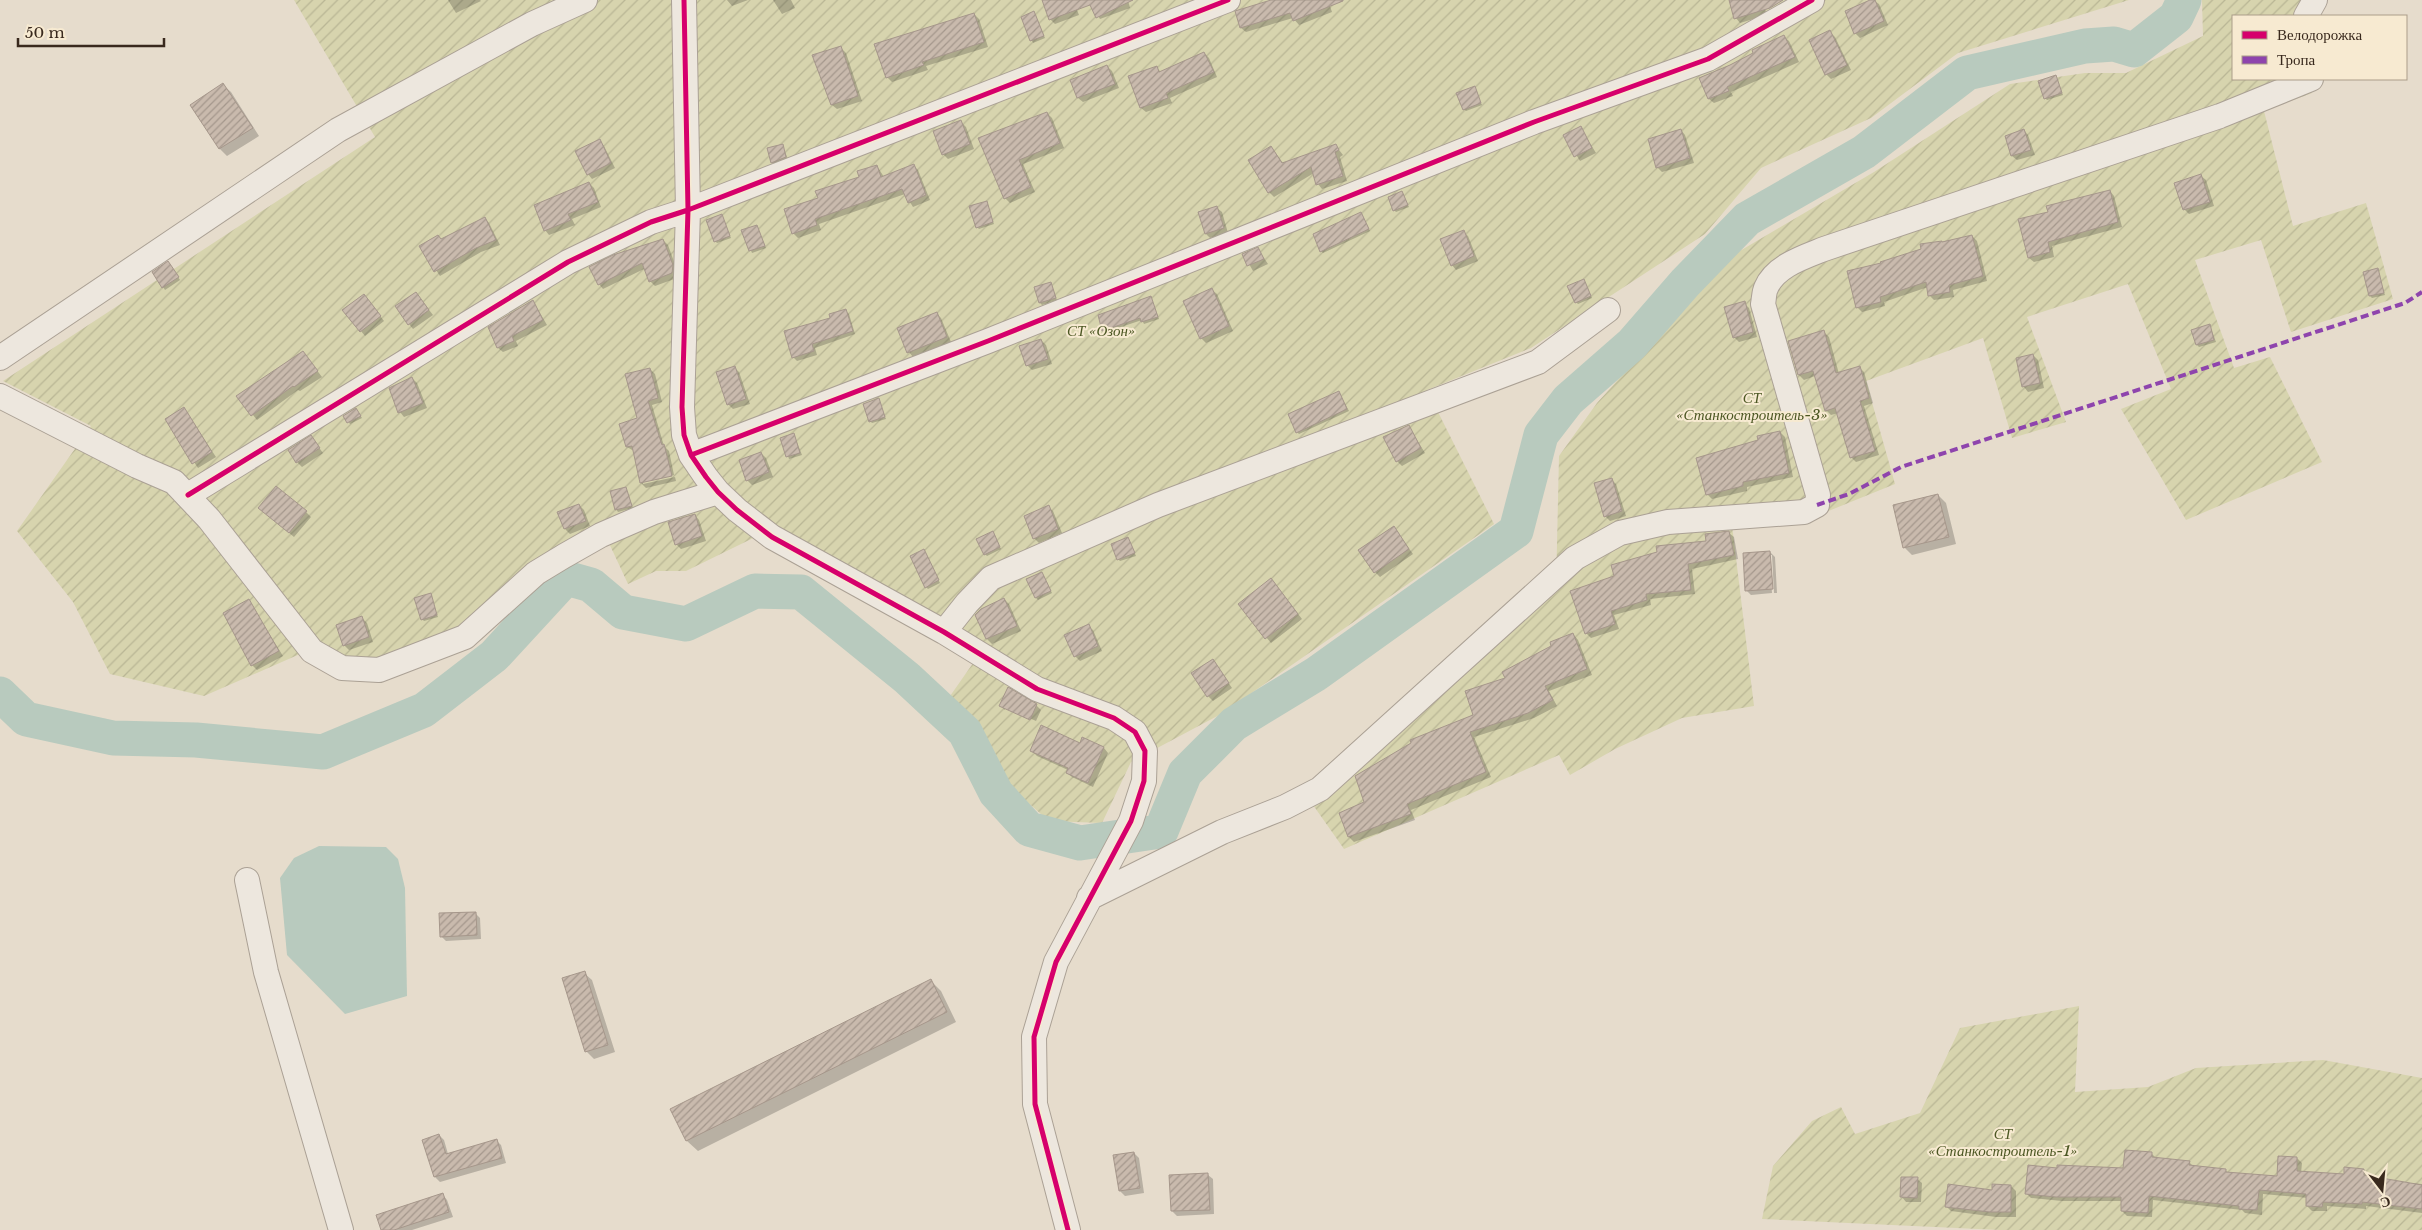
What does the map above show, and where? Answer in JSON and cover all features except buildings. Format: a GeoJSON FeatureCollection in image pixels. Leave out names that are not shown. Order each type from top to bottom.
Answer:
{"type":"FeatureCollection","features":[{"type":"Feature","properties":{"kind":"street"},"geometry":{"type":"LineString","coordinates":[[0,358],[338,130],[532,24],[585,0]]}},
{"type":"Feature","properties":{"kind":"street"},"geometry":{"type":"LineString","coordinates":[[684,0],[688,210],[682,407],[684,435],[692,455],[718,492],[772,537],[944,632],[1037,689],[1114,718],[1135,732],[1145,751],[1144,781],[1131,821],[1056,962],[1034,1037],[1035,1104],[1068,1230]]}},
{"type":"Feature","properties":{"kind":"street"},"geometry":{"type":"LineString","coordinates":[[188,495],[568,262],[651,222],[688,210],[1228,0]]}},
{"type":"Feature","properties":{"kind":"street"},"geometry":{"type":"LineString","coordinates":[[692,455],[988,341],[1534,122],[1708,59],[1812,0]]}},
{"type":"Feature","properties":{"kind":"street"},"geometry":{"type":"LineString","coordinates":[[2307,15],[2315,0]]}},
{"type":"Feature","properties":{"kind":"street"},"geometry":{"type":"LineString","coordinates":[[1089,898],[1222,832],[1285,807],[1320,789],[1575,558],[1620,533],[1668,522],[1804,512],[1817,505],[1818,495],[1763,304],[1765,288],[1775,276],[1795,260],[2213,118],[2308,80]]}},
{"type":"Feature","properties":{"kind":"street"},"geometry":{"type":"LineString","coordinates":[[944,632],[967,603],[991,578],[1158,506],[1538,362],[1608,310]]}},
{"type":"Feature","properties":{"kind":"street"},"geometry":{"type":"LineString","coordinates":[[0,396],[137,466],[174,482],[209,519],[312,651],[342,668],[379,670],[464,637],[536,573],[601,535],[654,512],[718,492]]}},
{"type":"Feature","properties":{"kind":"street"},"geometry":{"type":"LineString","coordinates":[[247,880],[266,972],[341,1230]]}},
{"type":"Feature","properties":{"kind":"green space","name":"СТ «Озон»"},"geometry":{"type":"Polygon","coordinates":[[[294,0],[2129,0],[1958,53],[1871,118],[1761,168],[1705,234],[1531,348],[1427,390],[1494,524],[1223,713],[1131,762],[1102,823],[1049,821],[1009,786],[948,699],[985,646],[778,526],[686,571],[656,571],[628,584],[601,526],[461,626],[386,659],[355,662],[327,646],[300,654],[204,696],[110,674],[73,602],[17,531],[91,426],[3,381],[375,137],[294,0]]]}},
{"type":"Feature","properties":{"kind":"green space","name":"СТ «Станкостроитель-3»"},"geometry":{"type":"Polygon","coordinates":[[[2202,0],[2317,0],[2293,15],[2232,15],[2232,80],[2308,80],[2312,93],[2264,111],[2293,226],[2366,203],[2393,299],[2291,332],[2261,240],[2195,260],[2234,368],[2270,357],[2322,462],[2186,520],[2121,409],[2171,389],[2128,284],[2027,317],[2066,422],[2012,438],[1983,338],[1866,381],[1895,484],[1799,523],[1732,525],[1754,706],[1682,718],[1615,749],[1570,775],[1559,755],[1344,849],[1313,805],[1556,588],[1559,456],[1597,403],[1728,258],[1874,172],[2010,84],[2085,73],[2126,73],[2203,36],[2202,0]]]}},
{"type":"Feature","properties":{"kind":"green space","name":"СТ «Станкостроитель-1»"},"geometry":{"type":"Polygon","coordinates":[[[2079,1006],[2075,1092],[2148,1087],[2196,1068],[2323,1060],[2422,1078],[2422,1230],[2000,1230],[1762,1219],[1773,1166],[1812,1121],[1841,1107],[1855,1134],[1920,1113],[1960,1028],[2079,1006]]]}},
{"type":"Feature","properties":{"kind":"shaded area"},"geometry":{"type":"Polygon","coordinates":[[[319,846],[386,847],[398,859],[405,888],[407,996],[345,1014],[287,955],[280,878],[294,858],[319,846]]]}},
{"type":"Feature","properties":{"kind":"waterway"},"geometry":{"type":"LineString","coordinates":[[0,694],[26,719],[113,738],[196,740],[323,752],[424,710],[494,656],[566,578],[591,585],[623,612],[686,624],[755,591],[801,592],[907,678],[965,732],[996,793],[1029,829],[1080,843],[1161,831],[1185,773],[1234,724],[1316,674],[1516,531],[1541,435],[1568,400],[1632,344],[1685,283],[1747,219],[1864,152],[1967,73],[2085,46],[2114,44],[2134,50],[2176,17],[2184,0]]}},
{"type":"Feature","properties":{"kind":"marked path"},"geometry":{"type":"LineString","coordinates":[[1817,505],[1849,494],[1901,467],[2405,303],[2422,292]]}},
{"type":"Feature","properties":{"kind":"cycle path"},"geometry":{"type":"LineString","coordinates":[[684,0],[688,210],[682,407],[684,435],[691,455],[718,492],[737,510],[772,537],[944,632],[1037,689],[1114,718],[1135,732],[1145,751],[1144,781],[1131,821],[1056,962],[1034,1037],[1035,1104],[1068,1230]]}},
{"type":"Feature","properties":{"kind":"cycle path"},"geometry":{"type":"LineString","coordinates":[[188,495],[568,262],[651,222],[688,210],[1228,0]]}},
{"type":"Feature","properties":{"kind":"cycle path"},"geometry":{"type":"LineString","coordinates":[[691,455],[988,341],[1534,122],[1708,59],[1812,0]]}}]}
